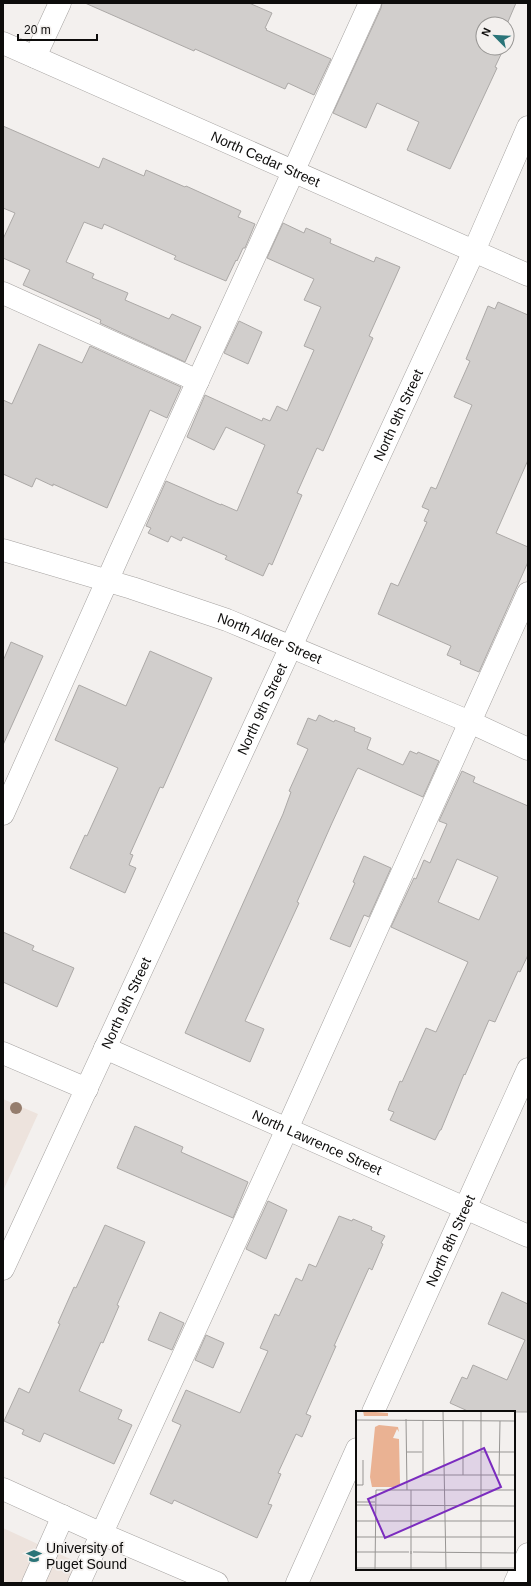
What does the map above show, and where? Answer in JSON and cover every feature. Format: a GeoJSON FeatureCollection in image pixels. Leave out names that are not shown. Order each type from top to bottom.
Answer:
{"type":"FeatureCollection","features":[{"type":"Feature","properties":{"kind":"street"},"geometry":{"type":"LineString","coordinates":[[35,57],[60,3]]}},
{"type":"Feature","properties":{"kind":"street"},"geometry":{"type":"LineString","coordinates":[[3,814],[107,580],[370,3]]}},
{"type":"Feature","properties":{"kind":"street","name":"North Cedar Street"},"geometry":{"type":"LineString","coordinates":[[3,43],[528,275]]}},
{"type":"Feature","properties":{"kind":"street","name":"North 9th Street"},"geometry":{"type":"LineString","coordinates":[[3,1269],[474,251],[528,127]]}},
{"type":"Feature","properties":{"kind":"street"},"geometry":{"type":"LineString","coordinates":[[3,293],[198,381]]}},
{"type":"Feature","properties":{"kind":"street","name":"North Alder Street"},"geometry":{"type":"LineString","coordinates":[[3,550],[107,580],[220,618],[292,646],[470,722],[528,749]]}},
{"type":"Feature","properties":{"kind":"street"},"geometry":{"type":"LineString","coordinates":[[79,1583],[287,1129],[528,593]]}},
{"type":"Feature","properties":{"kind":"street","name":"North Lawrence Street"},"geometry":{"type":"LineString","coordinates":[[105,1048],[528,1236]]}},
{"type":"Feature","properties":{"kind":"street"},"geometry":{"type":"LineString","coordinates":[[3,1053],[87,1089]]}},
{"type":"Feature","properties":{"kind":"street","name":"North 8th Street"},"geometry":{"type":"LineString","coordinates":[[373,1411],[450,1238],[466,1208],[528,1069]]}},
{"type":"Feature","properties":{"kind":"street"},"geometry":{"type":"LineString","coordinates":[[297,1583],[356,1450]]}},
{"type":"Feature","properties":{"kind":"street"},"geometry":{"type":"LineString","coordinates":[[3,1489],[102,1534],[217,1583]]}},
{"type":"Feature","properties":{"kind":"street"},"geometry":{"type":"LineString","coordinates":[[33,1583],[63,1516]]}},
{"type":"Feature","properties":{"kind":"street"},"geometry":{"type":"LineString","coordinates":[[515,1583],[528,1554]]}},
{"type":"Feature","properties":{"kind":"shaded area"},"geometry":{"type":"Polygon","coordinates":[[[3,1099],[38,1114],[3,1191],[3,1099]]]}},
{"type":"Feature","properties":{"kind":"shaded area","name":"University of Puget Sound"},"geometry":{"type":"Polygon","coordinates":[[[3,1528],[81,1564],[72,1583],[3,1583],[3,1528]]]}},
{"type":"Feature","properties":{"kind":"building"},"geometry":{"type":"Polygon","coordinates":[[[85,3],[249,3],[272,13],[265,28],[267,29],[266,30],[331,59],[314,95],[288,83],[285,89],[85,3]]]}},
{"type":"Feature","properties":{"kind":"building"},"geometry":{"type":"Polygon","coordinates":[[[382,3],[516,3],[510,16],[475,16],[475,56],[500,56],[495,67],[497,68],[450,169],[407,150],[419,122],[377,103],[366,128],[333,113],[382,3]]]}},
{"type":"Feature","properties":{"kind":"building"},"geometry":{"type":"Polygon","coordinates":[[[3,126],[99,168],[103,158],[144,176],[146,170],[241,211],[238,217],[255,224],[245,248],[243,248],[237,261],[236,260],[226,281],[174,259],[176,256],[104,224],[102,229],[84,222],[66,262],[94,274],[92,278],[128,293],[125,300],[169,319],[172,314],[201,327],[185,362],[100,323],[101,320],[23,285],[30,270],[3,258],[3,239],[15,213],[3,208],[3,126]]]}},
{"type":"Feature","properties":{"kind":"building"},"geometry":{"type":"Polygon","coordinates":[[[283,223],[304,233],[306,228],[331,239],[330,243],[374,262],[376,257],[400,267],[369,336],[373,338],[323,451],[317,448],[297,493],[302,495],[272,565],[269,563],[263,576],[225,559],[227,556],[183,537],[181,541],[171,536],[168,542],[148,533],[151,528],[146,526],[166,481],[237,511],[265,445],[226,427],[214,450],[187,437],[205,395],[262,421],[263,418],[270,421],[277,406],[287,411],[314,350],[304,346],[321,307],[304,300],[314,279],[267,258],[283,223]]]}},
{"type":"Feature","properties":{"kind":"building"},"geometry":{"type":"Polygon","coordinates":[[[498,302],[528,315],[528,460],[496,533],[528,547],[528,562],[479,672],[460,664],[461,661],[447,655],[451,646],[378,614],[391,583],[398,586],[427,522],[424,521],[429,510],[422,507],[431,487],[436,489],[472,405],[454,397],[470,361],[466,359],[488,306],[495,309],[498,302]]]}},
{"type":"Feature","properties":{"kind":"building"},"geometry":{"type":"Polygon","coordinates":[[[239,321],[262,332],[248,364],[224,353],[239,321]]]}},
{"type":"Feature","properties":{"kind":"building"},"geometry":{"type":"Polygon","coordinates":[[[39,344],[82,363],[90,346],[181,387],[167,418],[150,410],[107,508],[36,478],[32,487],[3,474],[3,400],[12,404],[39,344]]]}},
{"type":"Feature","properties":{"kind":"building"},"geometry":{"type":"Polygon","coordinates":[[[11,642],[43,656],[3,745],[3,661],[11,642]]]}},
{"type":"Feature","properties":{"kind":"building"},"geometry":{"type":"Polygon","coordinates":[[[150,651],[212,678],[163,788],[160,787],[130,854],[133,855],[129,865],[136,868],[125,893],[70,868],[85,835],[87,836],[118,768],[55,740],[79,685],[126,706],[150,651]]]}},
{"type":"Feature","properties":{"kind":"building"},"geometry":{"type":"Polygon","coordinates":[[[319,715],[334,722],[335,720],[355,728],[354,731],[371,738],[367,749],[403,765],[410,751],[417,754],[418,752],[439,761],[423,797],[358,768],[356,771],[297,902],[299,903],[245,1021],[264,1029],[250,1062],[185,1033],[283,814],[291,792],[289,791],[308,749],[297,744],[308,718],[316,721],[319,715]]]}},
{"type":"Feature","properties":{"kind":"building"},"geometry":{"type":"Polygon","coordinates":[[[462,771],[475,777],[473,782],[528,806],[528,955],[520,972],[518,971],[495,1022],[489,1020],[465,1075],[464,1074],[441,1130],[435,1140],[390,1120],[394,1112],[388,1110],[400,1081],[402,1082],[426,1028],[436,1032],[468,962],[391,927],[414,878],[416,879],[424,860],[430,863],[447,824],[439,821],[462,771]],[[457,859],[438,902],[479,920],[498,877],[457,859]]]}},
{"type":"Feature","properties":{"kind":"building"},"geometry":{"type":"Polygon","coordinates":[[[364,856],[391,868],[369,917],[364,915],[350,947],[330,939],[355,883],[353,882],[364,856]]]}},
{"type":"Feature","properties":{"kind":"building"},"geometry":{"type":"Polygon","coordinates":[[[3,932],[34,946],[32,950],[74,968],[57,1007],[3,982],[3,932]]]}},
{"type":"Feature","properties":{"kind":"building"},"geometry":{"type":"Polygon","coordinates":[[[135,1126],[183,1147],[181,1152],[248,1182],[233,1218],[117,1168],[135,1126]]]}},
{"type":"Feature","properties":{"kind":"building"},"geometry":{"type":"Polygon","coordinates":[[[268,1201],[287,1210],[266,1259],[246,1249],[268,1201]]]}},
{"type":"Feature","properties":{"kind":"building"},"geometry":{"type":"Polygon","coordinates":[[[339,1216],[352,1221],[353,1219],[372,1227],[371,1230],[385,1236],[381,1243],[383,1244],[372,1270],[369,1268],[334,1346],[336,1346],[306,1414],[311,1416],[302,1437],[296,1434],[278,1473],[281,1474],[268,1504],[272,1505],[257,1538],[174,1500],[172,1504],[150,1494],[181,1425],[172,1421],[186,1390],[240,1413],[268,1351],[260,1348],[275,1314],[279,1316],[296,1278],[302,1281],[309,1264],[316,1267],[339,1216]]]}},
{"type":"Feature","properties":{"kind":"building"},"geometry":{"type":"Polygon","coordinates":[[[105,1225],[145,1242],[117,1305],[119,1306],[103,1343],[101,1342],[79,1391],[122,1410],[118,1419],[132,1425],[114,1464],[44,1433],[40,1442],[22,1434],[24,1430],[4,1421],[19,1388],[29,1393],[60,1324],[58,1323],[74,1287],[76,1288],[105,1225]]]}},
{"type":"Feature","properties":{"kind":"building"},"geometry":{"type":"Polygon","coordinates":[[[502,1292],[528,1304],[528,1412],[468,1411],[450,1403],[462,1377],[467,1379],[473,1365],[507,1380],[525,1340],[488,1324],[502,1292]]]}},
{"type":"Feature","properties":{"kind":"building"},"geometry":{"type":"Polygon","coordinates":[[[160,1312],[184,1323],[172,1350],[148,1340],[160,1312]]]}},
{"type":"Feature","properties":{"kind":"building"},"geometry":{"type":"Polygon","coordinates":[[[206,1335],[224,1343],[213,1368],[195,1360],[206,1335]]]}},
{"type":"Feature","properties":{"kind":"place","name":"University of Puget Sound"},"geometry":{"type":"Point","coordinates":[34,1556]}}]}
